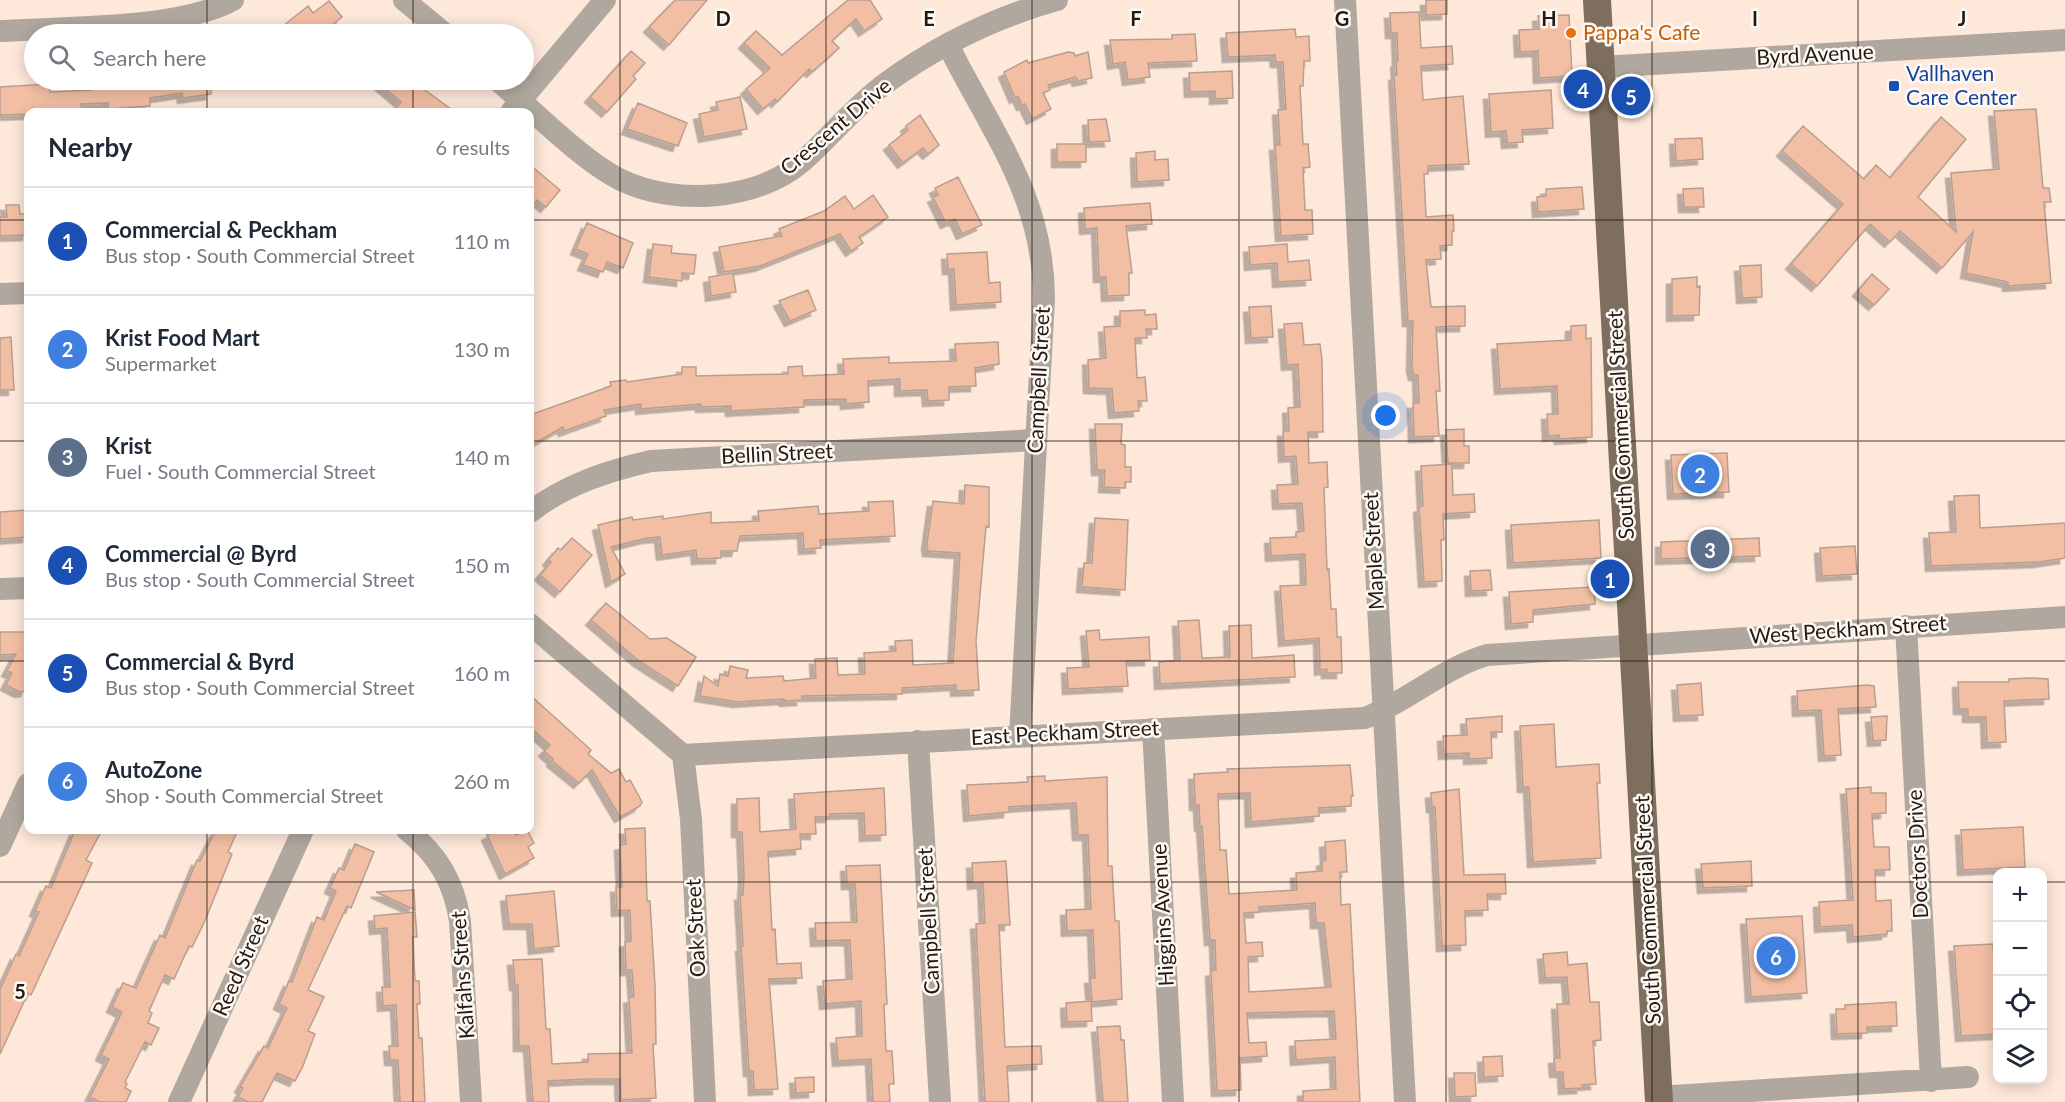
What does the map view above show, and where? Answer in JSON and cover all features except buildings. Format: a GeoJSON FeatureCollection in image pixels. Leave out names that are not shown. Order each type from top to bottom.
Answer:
{"type":"FeatureCollection","features":[{"type":"Feature","properties":{"kind":"main road","name":"South Commercial Street"},"geometry":{"type":"LineString","coordinates":[[1597,0],[1658,1099]]}},
{"type":"Feature","properties":{"kind":"street"},"geometry":{"type":"LineString","coordinates":[[113,24],[189,16],[233,0]]}},
{"type":"Feature","properties":{"kind":"street"},"geometry":{"type":"LineString","coordinates":[[404,0],[433,24]]}},
{"type":"Feature","properties":{"kind":"street"},"geometry":{"type":"LineString","coordinates":[[534,85],[605,0]]}},
{"type":"Feature","properties":{"kind":"street","name":"Crescent Drive"},"geometry":{"type":"LineString","coordinates":[[534,119],[620,179],[654,191],[712,194],[755,188],[786,173],[802,162],[884,85],[948,45],[992,22],[1057,0]]}},
{"type":"Feature","properties":{"kind":"street","name":"Maple Street"},"geometry":{"type":"LineString","coordinates":[[1345,0],[1405,1102]]}},
{"type":"Feature","properties":{"kind":"street"},"geometry":{"type":"LineString","coordinates":[[0,32],[24,30]]}},
{"type":"Feature","properties":{"kind":"street","name":"Byrd Avenue"},"geometry":{"type":"LineString","coordinates":[[1601,67],[2065,40]]}},
{"type":"Feature","properties":{"kind":"street","name":"Campbell Street"},"geometry":{"type":"LineString","coordinates":[[948,45],[1016,173],[1036,226],[1044,274],[1020,736]]}},
{"type":"Feature","properties":{"kind":"street","name":"Crescent Drive"},"geometry":{"type":"LineString","coordinates":[[504,90],[516,106]]}},
{"type":"Feature","properties":{"kind":"street"},"geometry":{"type":"LineString","coordinates":[[516,106],[529,90]]}},
{"type":"Feature","properties":{"kind":"street"},"geometry":{"type":"LineString","coordinates":[[0,294],[24,293]]}},
{"type":"Feature","properties":{"kind":"street","name":"Bellin Street"},"geometry":{"type":"LineString","coordinates":[[534,509],[564,490],[592,478],[651,461],[1036,440]]}},
{"type":"Feature","properties":{"kind":"street"},"geometry":{"type":"LineString","coordinates":[[0,589],[24,588]]}},
{"type":"Feature","properties":{"kind":"street","name":"West Peckham Street"},"geometry":{"type":"LineString","coordinates":[[1632,644],[2065,617]]}},
{"type":"Feature","properties":{"kind":"street","name":"Doctors Drive"},"geometry":{"type":"LineString","coordinates":[[1906,626],[1931,1081]]}},
{"type":"Feature","properties":{"kind":"street"},"geometry":{"type":"LineString","coordinates":[[534,627],[683,755]]}},
{"type":"Feature","properties":{"kind":"street","name":"East Peckham Street"},"geometry":{"type":"LineString","coordinates":[[683,755],[1365,718],[1383,711],[1457,667],[1487,655],[1632,644]]}},
{"type":"Feature","properties":{"kind":"street","name":"Higgins Avenue"},"geometry":{"type":"LineString","coordinates":[[1153,729],[1173,1102]]}},
{"type":"Feature","properties":{"kind":"street","name":"Campbell Street"},"geometry":{"type":"LineString","coordinates":[[918,741],[940,1102]]}},
{"type":"Feature","properties":{"kind":"street","name":"Oak Street"},"geometry":{"type":"LineString","coordinates":[[683,755],[691,819],[705,1102]]}},
{"type":"Feature","properties":{"kind":"street"},"geometry":{"type":"LineString","coordinates":[[0,846],[24,793]]}},
{"type":"Feature","properties":{"kind":"street","name":"Reed Street"},"geometry":{"type":"LineString","coordinates":[[179,1102],[301,834]]}},
{"type":"Feature","properties":{"kind":"street","name":"Kalfahs Street"},"geometry":{"type":"LineString","coordinates":[[411,834],[435,855],[448,875],[456,898],[460,921],[471,1102]]}},
{"type":"Feature","properties":{"kind":"street"},"geometry":{"type":"LineString","coordinates":[[1658,1099],[1968,1077]]}},
{"type":"Feature","properties":{"kind":"place","name":"Pappa's Cafe"},"geometry":{"type":"Point","coordinates":[1571,33]}},
{"type":"Feature","properties":{"kind":"place","name":"Vallhaven Care Center"},"geometry":{"type":"Point","coordinates":[1894,86]}},
{"type":"Feature","properties":{"kind":"place","name":"Commercial @ Byrd"},"geometry":{"type":"Point","coordinates":[1583,89]}},
{"type":"Feature","properties":{"kind":"place","name":"Commercial & Byrd"},"geometry":{"type":"Point","coordinates":[1631,96]}},
{"type":"Feature","properties":{"kind":"place","name":"Krist Food Mart"},"geometry":{"type":"Point","coordinates":[1700,474]}},
{"type":"Feature","properties":{"kind":"place","name":"Krist"},"geometry":{"type":"Point","coordinates":[1710,549]}},
{"type":"Feature","properties":{"kind":"place","name":"Commercial & Peckham"},"geometry":{"type":"Point","coordinates":[1610,579]}},
{"type":"Feature","properties":{"kind":"place","name":"AutoZone"},"geometry":{"type":"Point","coordinates":[1776,956]}}]}
